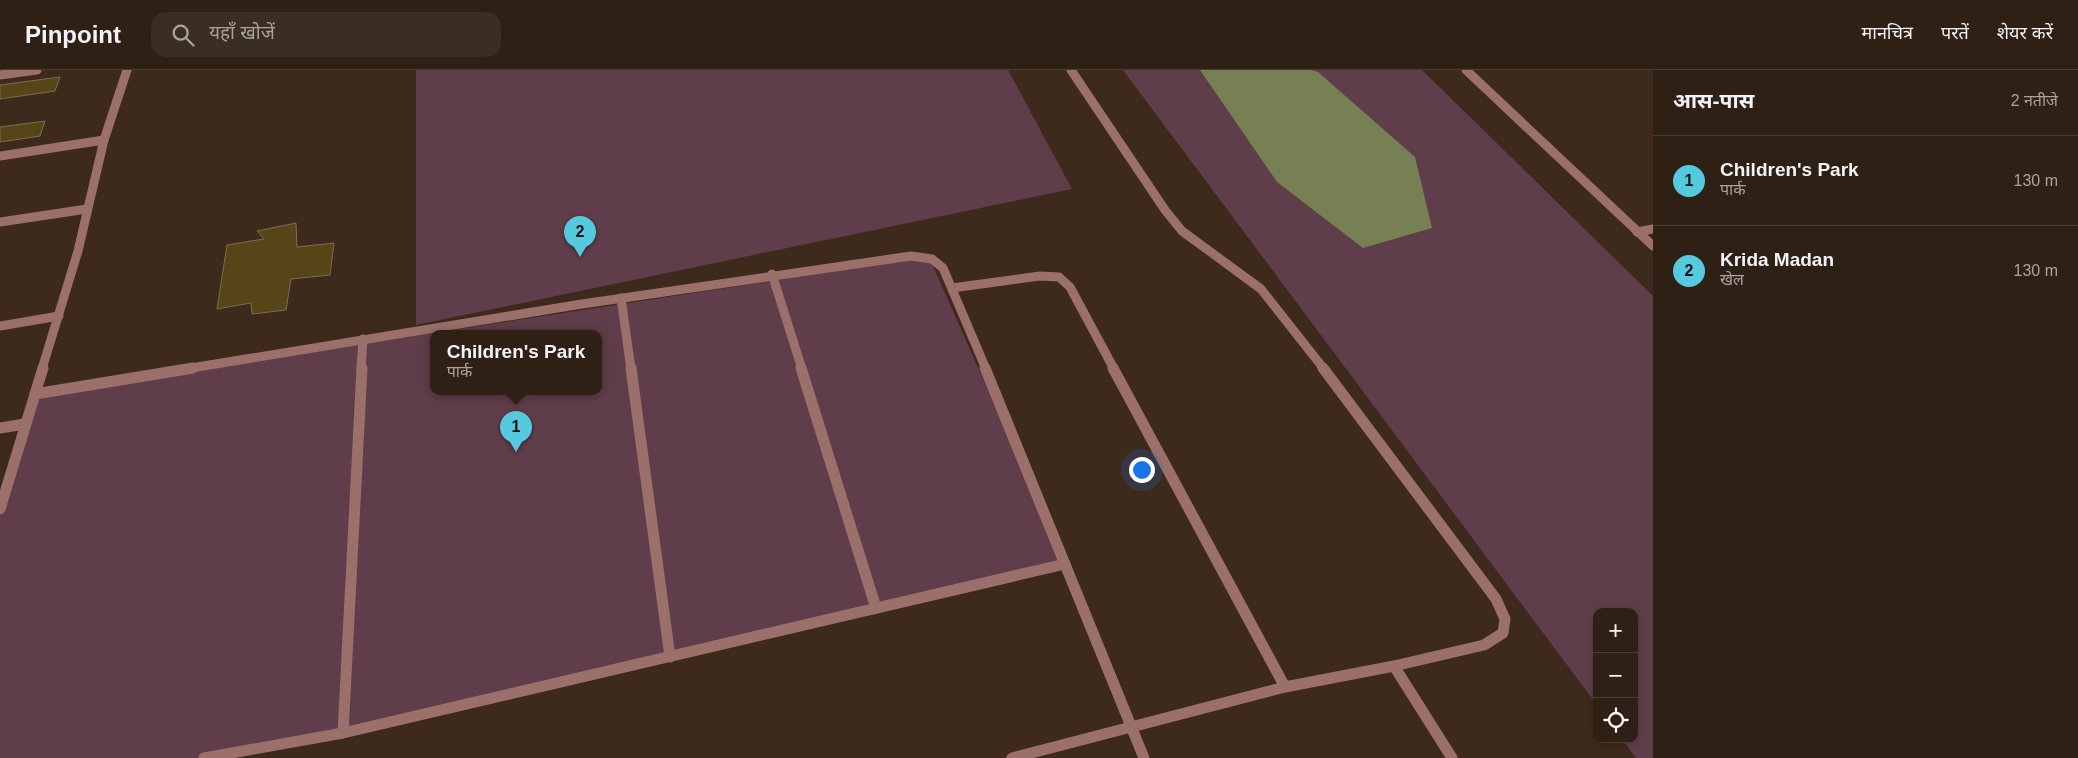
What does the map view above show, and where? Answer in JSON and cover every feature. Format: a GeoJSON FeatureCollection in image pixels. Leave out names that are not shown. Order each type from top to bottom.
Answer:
{"type":"FeatureCollection","features":[{"type":"Feature","properties":{"kind":"street"},"geometry":{"type":"LineString","coordinates":[[0,75],[37,70]]}},
{"type":"Feature","properties":{"kind":"street"},"geometry":{"type":"LineString","coordinates":[[0,509],[78,252],[104,140],[127,70]]}},
{"type":"Feature","properties":{"kind":"street"},"geometry":{"type":"LineString","coordinates":[[1012,758],[1285,687],[1394,666],[1484,645],[1503,633],[1505,619],[1496,599],[1280,311],[1261,289],[1182,231],[1165,210],[1071,70]]}},
{"type":"Feature","properties":{"kind":"street"},"geometry":{"type":"LineString","coordinates":[[1466,70],[1653,246]]}},
{"type":"Feature","properties":{"kind":"street"},"geometry":{"type":"LineString","coordinates":[[0,156],[104,140]]}},
{"type":"Feature","properties":{"kind":"street"},"geometry":{"type":"LineString","coordinates":[[0,222],[87,209]]}},
{"type":"Feature","properties":{"kind":"street"},"geometry":{"type":"LineString","coordinates":[[1637,232],[1653,229]]}},
{"type":"Feature","properties":{"kind":"street"},"geometry":{"type":"LineString","coordinates":[[35,394],[772,274],[911,256],[928,257],[940,262],[952,288],[1144,758]]}},
{"type":"Feature","properties":{"kind":"street"},"geometry":{"type":"LineString","coordinates":[[772,274],[876,608]]}},
{"type":"Feature","properties":{"kind":"street"},"geometry":{"type":"LineString","coordinates":[[952,288],[1040,276],[1059,277],[1070,287],[1285,687]]}},
{"type":"Feature","properties":{"kind":"street"},"geometry":{"type":"LineString","coordinates":[[621,298],[670,657]]}},
{"type":"Feature","properties":{"kind":"street"},"geometry":{"type":"LineString","coordinates":[[0,326],[59,316]]}},
{"type":"Feature","properties":{"kind":"street"},"geometry":{"type":"LineString","coordinates":[[343,734],[363,340]]}},
{"type":"Feature","properties":{"kind":"street"},"geometry":{"type":"LineString","coordinates":[[0,428],[25,424]]}},
{"type":"Feature","properties":{"kind":"street"},"geometry":{"type":"LineString","coordinates":[[204,758],[343,734],[1065,564]]}},
{"type":"Feature","properties":{"kind":"street"},"geometry":{"type":"LineString","coordinates":[[1394,666],[1452,758]]}},
{"type":"Feature","properties":{"kind":"shaded area"},"geometry":{"type":"Polygon","coordinates":[[[416,70],[1008,70],[1072,189],[416,325],[416,70]]]}},
{"type":"Feature","properties":{"kind":"shaded area"},"geometry":{"type":"Polygon","coordinates":[[[1123,70],[1422,70],[1653,296],[1653,758],[1636,758],[1625,743],[1638,743],[1638,608],[1593,608],[1593,700],[1123,70]]]}},
{"type":"Feature","properties":{"kind":"shaded area"},"geometry":{"type":"Polygon","coordinates":[[[1200,70],[1311,70],[1318,72],[1415,157],[1432,228],[1363,248],[1277,182],[1200,70]]]}},
{"type":"Feature","properties":{"kind":"shaded area"},"geometry":{"type":"Polygon","coordinates":[[[929,257],[1065,564],[343,733],[204,758],[0,758],[0,510],[35,394],[430,333],[430,395],[602,395],[602,330],[453,330],[929,257]]]}},
{"type":"Feature","properties":{"kind":"building"},"geometry":{"type":"Polygon","coordinates":[[[60,77],[55,91],[0,99],[0,85],[60,77]]]}},
{"type":"Feature","properties":{"kind":"building"},"geometry":{"type":"Polygon","coordinates":[[[45,121],[40,136],[0,142],[0,127],[45,121]]]}},
{"type":"Feature","properties":{"kind":"building"},"geometry":{"type":"Polygon","coordinates":[[[296,223],[297,247],[334,243],[330,275],[291,279],[286,310],[252,314],[251,303],[217,309],[227,245],[264,239],[257,231],[296,223]]]}},
{"type":"Feature","properties":{"kind":"place","name":"Krida Madan"},"geometry":{"type":"Point","coordinates":[580,257]}},
{"type":"Feature","properties":{"kind":"place","name":"Children's Park"},"geometry":{"type":"Point","coordinates":[516,452]}}]}
